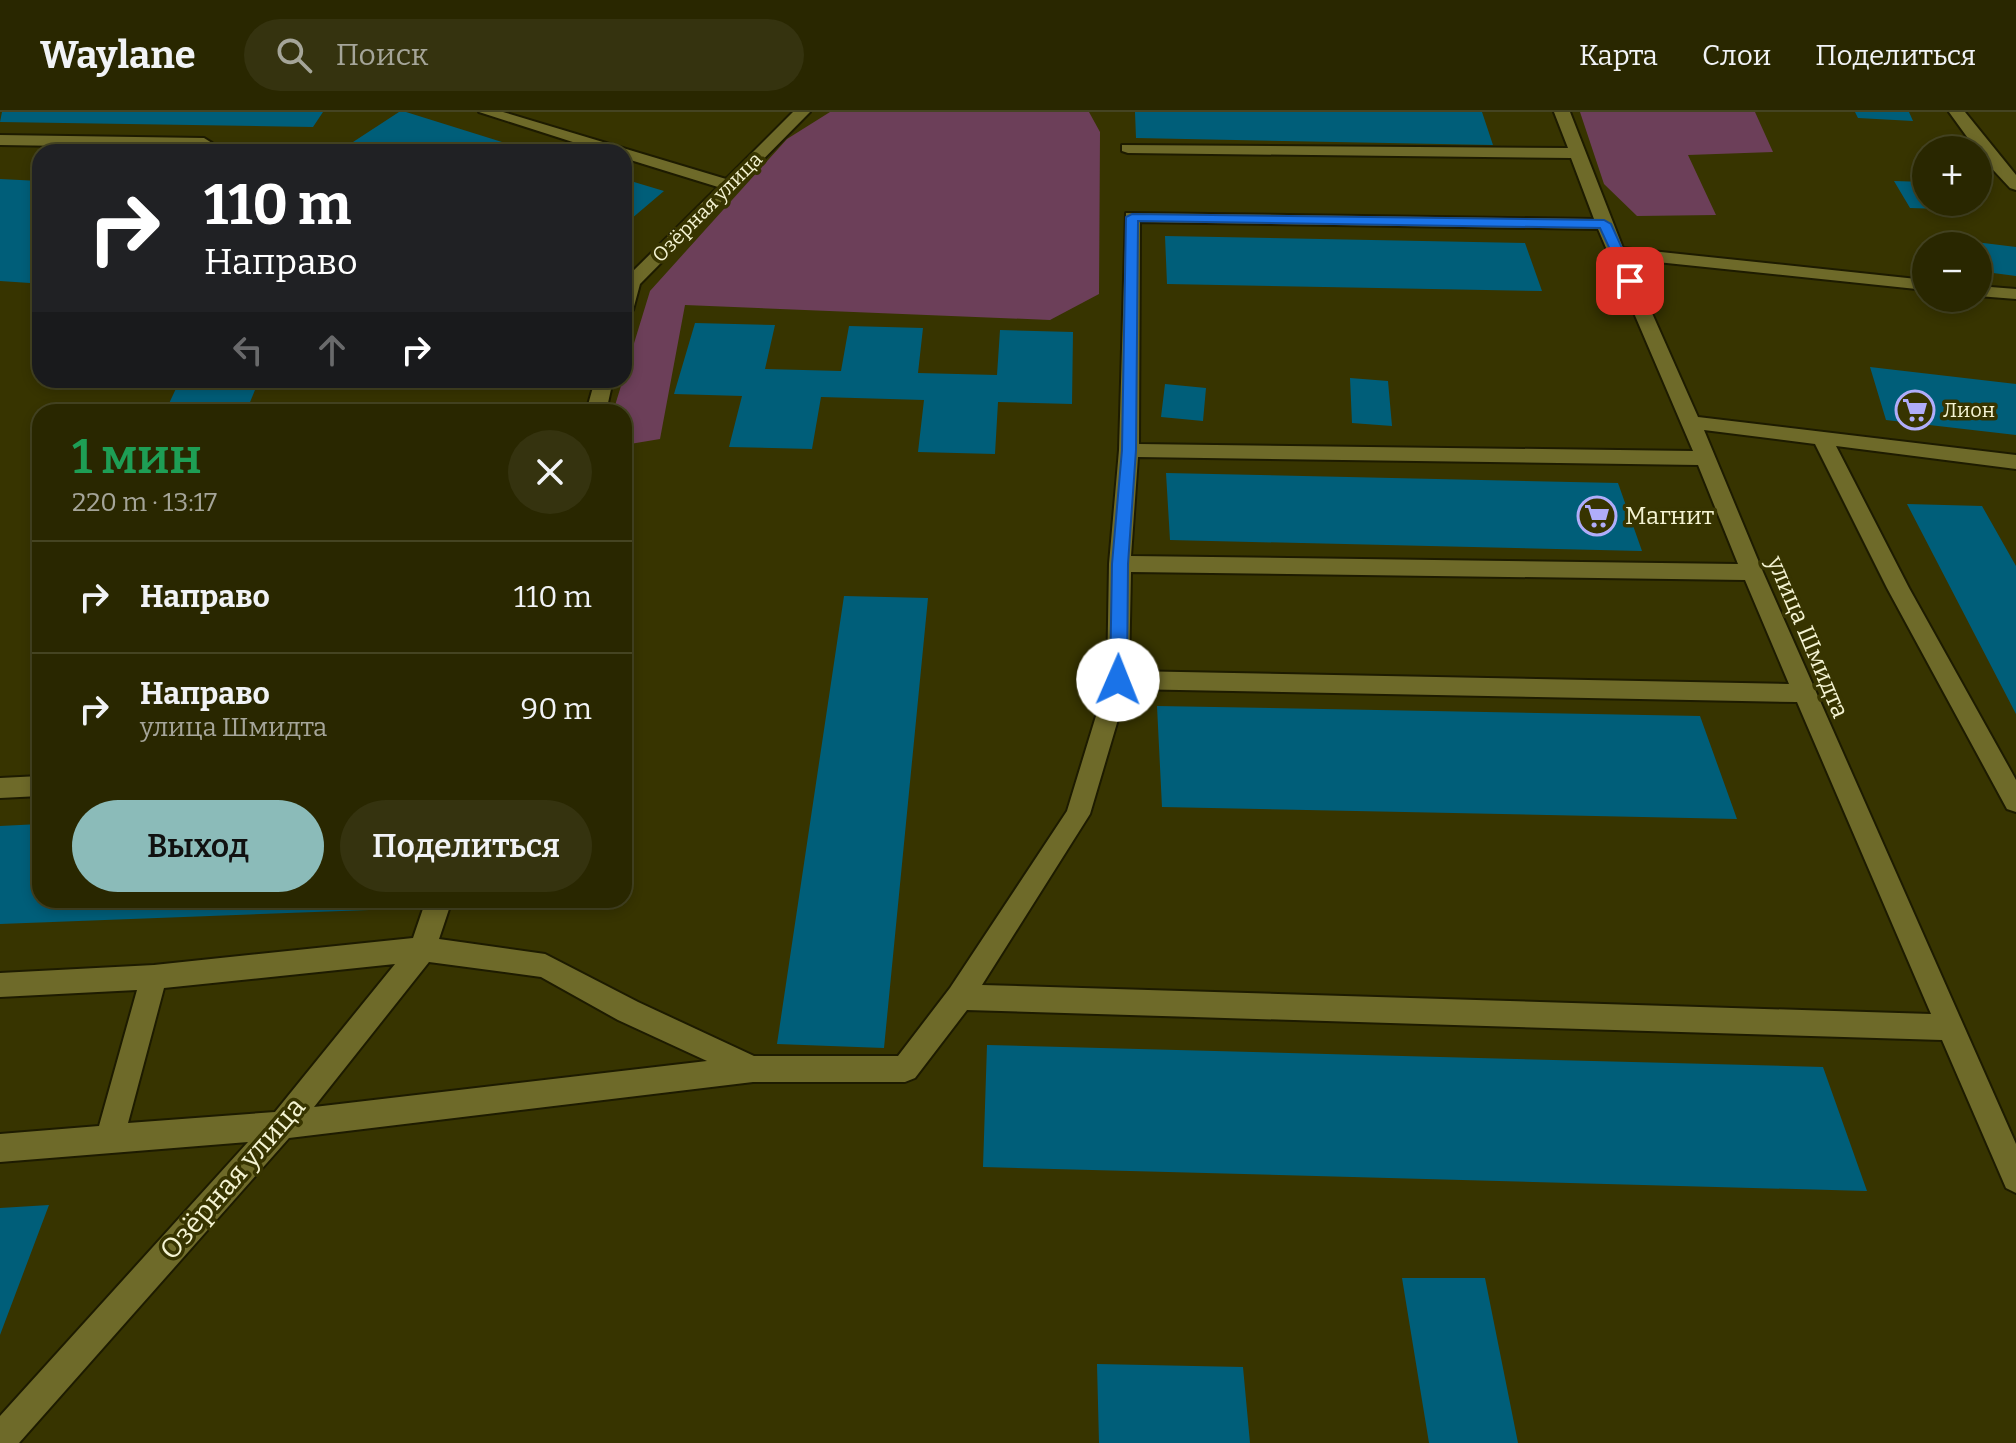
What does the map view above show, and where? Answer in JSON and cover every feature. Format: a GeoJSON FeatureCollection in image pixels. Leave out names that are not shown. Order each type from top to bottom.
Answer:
{"type":"FeatureCollection","features":[{"type":"Feature","properties":{"kind":"street"},"geometry":{"type":"LineString","coordinates":[[487,112],[595,144]]}},
{"type":"Feature","properties":{"kind":"street","name":"Озёрная улица"},"geometry":{"type":"LineString","coordinates":[[632,278],[802,112]]}},
{"type":"Feature","properties":{"kind":"street","name":"улица Шмидта"},"geometry":{"type":"LineString","coordinates":[[1562,112],[1604,224],[1691,422],[1752,572],[1947,1027],[2016,1178]]}},
{"type":"Feature","properties":{"kind":"street"},"geometry":{"type":"LineString","coordinates":[[1957,112],[1989,156],[2016,185]]}},
{"type":"Feature","properties":{"kind":"street"},"geometry":{"type":"LineString","coordinates":[[0,140],[204,144]]}},
{"type":"Feature","properties":{"kind":"street"},"geometry":{"type":"LineString","coordinates":[[1128,148],[1577,153]]}},
{"type":"Feature","properties":{"kind":"street"},"geometry":{"type":"LineString","coordinates":[[632,155],[729,185]]}},
{"type":"Feature","properties":{"kind":"street"},"geometry":{"type":"LineString","coordinates":[[0,1148],[282,1125],[753,1069],[905,1069],[960,997],[1078,814],[1118,680],[1120,564],[1129,450],[1132,217],[1604,224]]}},
{"type":"Feature","properties":{"kind":"street"},"geometry":{"type":"LineString","coordinates":[[1618,253],[1912,284]]}},
{"type":"Feature","properties":{"kind":"street"},"geometry":{"type":"LineString","coordinates":[[1992,292],[2016,294]]}},
{"type":"Feature","properties":{"kind":"street"},"geometry":{"type":"LineString","coordinates":[[1691,422],[2016,462]]}},
{"type":"Feature","properties":{"kind":"street"},"geometry":{"type":"LineString","coordinates":[[1822,438],[1898,588],[2016,802]]}},
{"type":"Feature","properties":{"kind":"street"},"geometry":{"type":"LineString","coordinates":[[1129,450],[1705,458]]}},
{"type":"Feature","properties":{"kind":"street"},"geometry":{"type":"LineString","coordinates":[[1120,564],[1752,572]]}},
{"type":"Feature","properties":{"kind":"street"},"geometry":{"type":"LineString","coordinates":[[1118,680],[1805,693]]}},
{"type":"Feature","properties":{"kind":"street"},"geometry":{"type":"LineString","coordinates":[[0,788],[32,786]]}},
{"type":"Feature","properties":{"kind":"street","name":"Озёрная улица"},"geometry":{"type":"LineString","coordinates":[[0,1440],[282,1125],[423,949],[436,908]]}},
{"type":"Feature","properties":{"kind":"street"},"geometry":{"type":"LineString","coordinates":[[0,985],[154,977],[423,949],[545,966],[628,1011],[753,1069]]}},
{"type":"Feature","properties":{"kind":"street"},"geometry":{"type":"LineString","coordinates":[[109,1141],[154,977]]}},
{"type":"Feature","properties":{"kind":"street"},"geometry":{"type":"LineString","coordinates":[[960,997],[1947,1027]]}},
{"type":"Feature","properties":{"kind":"shaded area"},"geometry":{"type":"Polygon","coordinates":[[[830,112],[1089,112],[1100,132],[1099,294],[1050,320],[685,305],[660,439],[632,444],[632,404],[615,404],[620,388],[632,388],[632,350],[650,291],[787,139],[830,112]]]}},
{"type":"Feature","properties":{"kind":"shaded area"},"geometry":{"type":"Polygon","coordinates":[[[1580,112],[1755,112],[1773,152],[1688,155],[1716,215],[1637,216],[1604,184],[1580,112]]]}},
{"type":"Feature","properties":{"kind":"building"},"geometry":{"type":"Polygon","coordinates":[[[2,112],[323,112],[313,127],[0,122],[2,112]]]}},
{"type":"Feature","properties":{"kind":"building"},"geometry":{"type":"Polygon","coordinates":[[[399,112],[406,112],[508,144],[359,144],[353,142],[399,112]]]}},
{"type":"Feature","properties":{"kind":"building"},"geometry":{"type":"Polygon","coordinates":[[[1135,112],[1482,112],[1493,145],[1136,138],[1135,112]]]}},
{"type":"Feature","properties":{"kind":"building"},"geometry":{"type":"Polygon","coordinates":[[[1855,112],[1909,112],[1913,121],[1858,118],[1855,112]]]}},
{"type":"Feature","properties":{"kind":"building"},"geometry":{"type":"Polygon","coordinates":[[[0,179],[32,181],[32,281],[0,281],[0,179]]]}},
{"type":"Feature","properties":{"kind":"building"},"geometry":{"type":"Polygon","coordinates":[[[632,181],[664,191],[632,218],[632,181]]]}},
{"type":"Feature","properties":{"kind":"building"},"geometry":{"type":"Polygon","coordinates":[[[1894,181],[1912,182],[1910,208],[1894,181]]]}},
{"type":"Feature","properties":{"kind":"building"},"geometry":{"type":"Polygon","coordinates":[[[1165,236],[1525,243],[1542,291],[1167,284],[1165,236]]]}},
{"type":"Feature","properties":{"kind":"building"},"geometry":{"type":"Polygon","coordinates":[[[1992,244],[2016,247],[2016,276],[1992,273],[1992,244]]]}},
{"type":"Feature","properties":{"kind":"building"},"geometry":{"type":"Polygon","coordinates":[[[695,323],[775,325],[765,369],[841,371],[849,326],[923,328],[918,373],[997,375],[1000,330],[1073,332],[1072,404],[998,402],[995,454],[918,452],[924,400],[821,397],[812,449],[729,447],[742,396],[674,394],[695,323]]]}},
{"type":"Feature","properties":{"kind":"building"},"geometry":{"type":"Polygon","coordinates":[[[1870,367],[2016,384],[2016,435],[1886,420],[1870,367]]]}},
{"type":"Feature","properties":{"kind":"building"},"geometry":{"type":"Polygon","coordinates":[[[1350,378],[1388,381],[1392,426],[1352,423],[1350,378]]]}},
{"type":"Feature","properties":{"kind":"building"},"geometry":{"type":"Polygon","coordinates":[[[1165,384],[1206,388],[1203,421],[1161,417],[1165,384]]]}},
{"type":"Feature","properties":{"kind":"building"},"geometry":{"type":"Polygon","coordinates":[[[176,388],[256,388],[249,404],[169,404],[176,388]]]}},
{"type":"Feature","properties":{"kind":"building"},"geometry":{"type":"Polygon","coordinates":[[[1166,473],[1618,483],[1642,551],[1170,540],[1166,473]]]}},
{"type":"Feature","properties":{"kind":"building"},"geometry":{"type":"Polygon","coordinates":[[[1907,504],[1982,506],[2016,566],[2016,714],[1907,504]]]}},
{"type":"Feature","properties":{"kind":"building"},"geometry":{"type":"Polygon","coordinates":[[[844,596],[928,598],[884,1048],[777,1044],[844,596]]]}},
{"type":"Feature","properties":{"kind":"building"},"geometry":{"type":"Polygon","coordinates":[[[1157,706],[1700,716],[1737,819],[1162,807],[1157,706]]]}},
{"type":"Feature","properties":{"kind":"building"},"geometry":{"type":"Polygon","coordinates":[[[32,824],[32,908],[370,908],[0,924],[0,826],[32,824]]]}},
{"type":"Feature","properties":{"kind":"building"},"geometry":{"type":"Polygon","coordinates":[[[987,1045],[1823,1067],[1867,1191],[983,1167],[987,1045]]]}},
{"type":"Feature","properties":{"kind":"building"},"geometry":{"type":"Polygon","coordinates":[[[49,1205],[0,1335],[0,1208],[49,1205]]]}},
{"type":"Feature","properties":{"kind":"building"},"geometry":{"type":"Polygon","coordinates":[[[1402,1278],[1485,1278],[1518,1443],[1429,1443],[1402,1278]]]}},
{"type":"Feature","properties":{"kind":"building"},"geometry":{"type":"Polygon","coordinates":[[[1097,1364],[1243,1367],[1250,1443],[1099,1443],[1097,1364]]]}},
{"type":"Feature","properties":{"kind":"place","name":"Лион"},"geometry":{"type":"Point","coordinates":[1915,410]}},
{"type":"Feature","properties":{"kind":"place","name":"Магнит"},"geometry":{"type":"Point","coordinates":[1597,516]}},
{"type":"Feature","properties":{"kind":"route"},"geometry":{"type":"LineString","coordinates":[[1118,680],[1120,564],[1129,450],[1132,217],[1604,224],[1630,281]]}}]}
